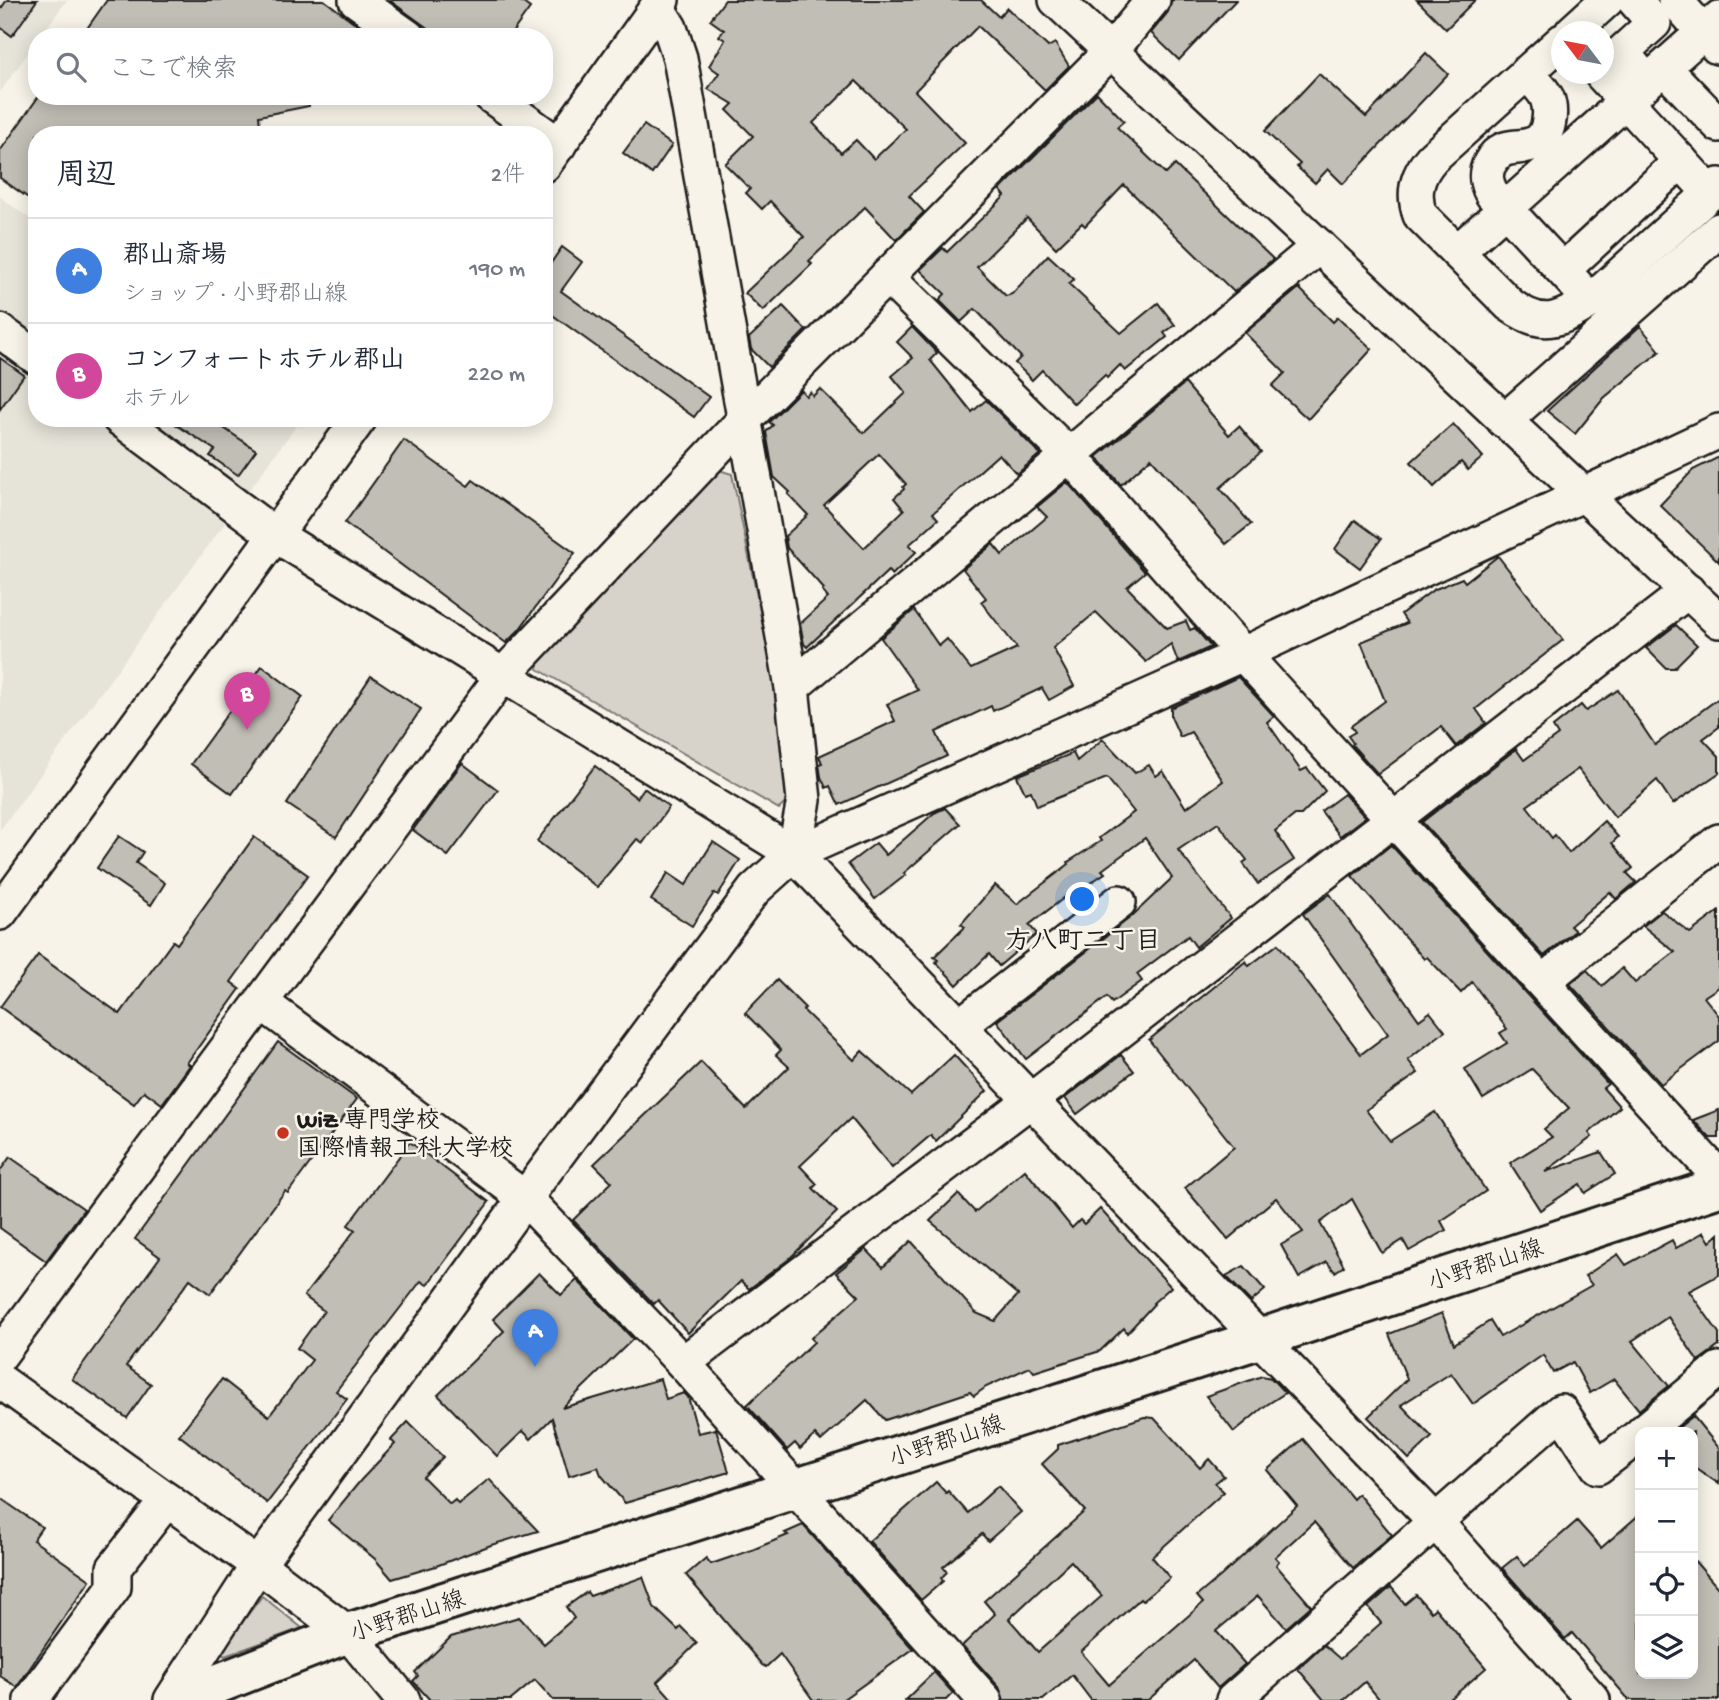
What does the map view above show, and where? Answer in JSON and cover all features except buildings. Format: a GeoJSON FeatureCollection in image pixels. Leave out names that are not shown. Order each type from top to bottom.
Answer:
{"type":"FeatureCollection","features":[{"type":"Feature","properties":{"kind":"main road","name":"小野郡山線"},"geometry":{"type":"LineString","coordinates":[[173,1700],[348,1633],[1262,1338],[1719,1187]]}},
{"type":"Feature","properties":{"kind":"street"},"geometry":{"type":"LineString","coordinates":[[356,0],[395,28]]}},
{"type":"Feature","properties":{"kind":"street"},"geometry":{"type":"LineString","coordinates":[[1056,0],[1719,621]]}},
{"type":"Feature","properties":{"kind":"street"},"geometry":{"type":"LineString","coordinates":[[0,1355],[503,675],[743,421],[1111,51],[1153,0]]}},
{"type":"Feature","properties":{"kind":"street"},"geometry":{"type":"LineString","coordinates":[[1576,21],[1607,0]]}},
{"type":"Feature","properties":{"kind":"street"},"geometry":{"type":"LineString","coordinates":[[1551,45],[1526,72],[1432,158],[1419,176],[1415,196],[1420,215],[1510,305],[1526,316],[1545,322],[1579,309],[1591,301],[1715,189],[1681,161],[1646,84],[1622,52],[1654,23],[1633,0]]}},
{"type":"Feature","properties":{"kind":"street"},"geometry":{"type":"LineString","coordinates":[[1457,252],[1646,84],[1714,33],[1675,0]]}},
{"type":"Feature","properties":{"kind":"street"},"geometry":{"type":"LineString","coordinates":[[553,154],[659,3]]}},
{"type":"Feature","properties":{"kind":"street"},"geometry":{"type":"LineString","coordinates":[[659,3],[680,58],[792,687],[804,800],[794,854]]}},
{"type":"Feature","properties":{"kind":"street"},"geometry":{"type":"LineString","coordinates":[[1526,72],[1547,98],[1549,124],[1541,139],[1535,143],[1500,150],[1487,169],[1486,179],[1492,194],[1591,301]]}},
{"type":"Feature","properties":{"kind":"street"},"geometry":{"type":"LineString","coordinates":[[1614,77],[1646,84],[1719,125]]}},
{"type":"Feature","properties":{"kind":"street"},"geometry":{"type":"LineString","coordinates":[[500,105],[522,126]]}},
{"type":"Feature","properties":{"kind":"street"},"geometry":{"type":"LineString","coordinates":[[1563,270],[1681,161]]}},
{"type":"Feature","properties":{"kind":"street"},"geometry":{"type":"LineString","coordinates":[[1624,214],[1653,245]]}},
{"type":"Feature","properties":{"kind":"street"},"geometry":{"type":"LineString","coordinates":[[1504,421],[1719,229]]}},
{"type":"Feature","properties":{"kind":"street"},"geometry":{"type":"LineString","coordinates":[[792,687],[1319,246]]}},
{"type":"Feature","properties":{"kind":"street"},"geometry":{"type":"LineString","coordinates":[[887,276],[1069,455],[1243,654],[1719,1177]]}},
{"type":"Feature","properties":{"kind":"street"},"geometry":{"type":"LineString","coordinates":[[0,331],[28,351]]}},
{"type":"Feature","properties":{"kind":"street"},"geometry":{"type":"LineString","coordinates":[[131,427],[275,535],[794,854],[1434,1520],[1592,1700]]}},
{"type":"Feature","properties":{"kind":"street"},"geometry":{"type":"LineString","coordinates":[[0,913],[353,427]]}},
{"type":"Feature","properties":{"kind":"street"},"geometry":{"type":"LineString","coordinates":[[173,1700],[258,1565],[525,1198],[754,890],[794,854],[1243,654],[1719,430]]}},
{"type":"Feature","properties":{"kind":"street"},"geometry":{"type":"LineString","coordinates":[[683,1363],[1030,1101],[1688,591]]}},
{"type":"Feature","properties":{"kind":"street"},"geometry":{"type":"LineString","coordinates":[[1542,982],[1719,841]]}},
{"type":"Feature","properties":{"kind":"street"},"geometry":{"type":"LineString","coordinates":[[959,1026],[1119,902]]}},
{"type":"Feature","properties":{"kind":"street"},"geometry":{"type":"LineString","coordinates":[[262,1003],[525,1198],[683,1363],[985,1700]]}},
{"type":"Feature","properties":{"kind":"street"},"geometry":{"type":"LineString","coordinates":[[1651,1427],[1719,1369]]}},
{"type":"Feature","properties":{"kind":"street"},"geometry":{"type":"LineString","coordinates":[[0,1381],[258,1565],[348,1633],[403,1700]]}},
{"type":"Feature","properties":{"kind":"street"},"geometry":{"type":"LineString","coordinates":[[1233,1700],[1434,1520],[1561,1411],[1598,1467],[1635,1439]]}},
{"type":"Feature","properties":{"kind":"street"},"geometry":{"type":"LineString","coordinates":[[31,1700],[114,1587],[114,1568],[167,1500]]}},
{"type":"Feature","properties":{"kind":"shaded area"},"geometry":{"type":"Polygon","coordinates":[[[0,0],[67,0],[47,28],[28,28],[28,53],[0,92],[0,0]]]}},
{"type":"Feature","properties":{"kind":"shaded area"},"geometry":{"type":"Polygon","coordinates":[[[0,197],[28,217],[28,427],[295,427],[0,830],[0,197]]]}},
{"type":"Feature","properties":{"kind":"shaded area"},"geometry":{"type":"Polygon","coordinates":[[[719,470],[732,474],[797,792],[779,809],[538,669],[536,656],[719,470]]]}},
{"type":"Feature","properties":{"kind":"shaded area"},"geometry":{"type":"Polygon","coordinates":[[[262,1596],[302,1628],[225,1656],[220,1652],[262,1596]]]}},
{"type":"Feature","properties":{"kind":"place","name":"コンフォートホテル郡山"},"geometry":{"type":"Point","coordinates":[247,730]}},
{"type":"Feature","properties":{"kind":"place","name":"WiZ 専門学校 国際情報工科大学校"},"geometry":{"type":"Point","coordinates":[283,1133]}},
{"type":"Feature","properties":{"kind":"place","name":"郡山斎場"},"geometry":{"type":"Point","coordinates":[535,1367]}},
{"type":"Feature","properties":{"kind":"district","name":"方八町二丁目"},"geometry":{"type":"Point","coordinates":[1083,939]}}]}
